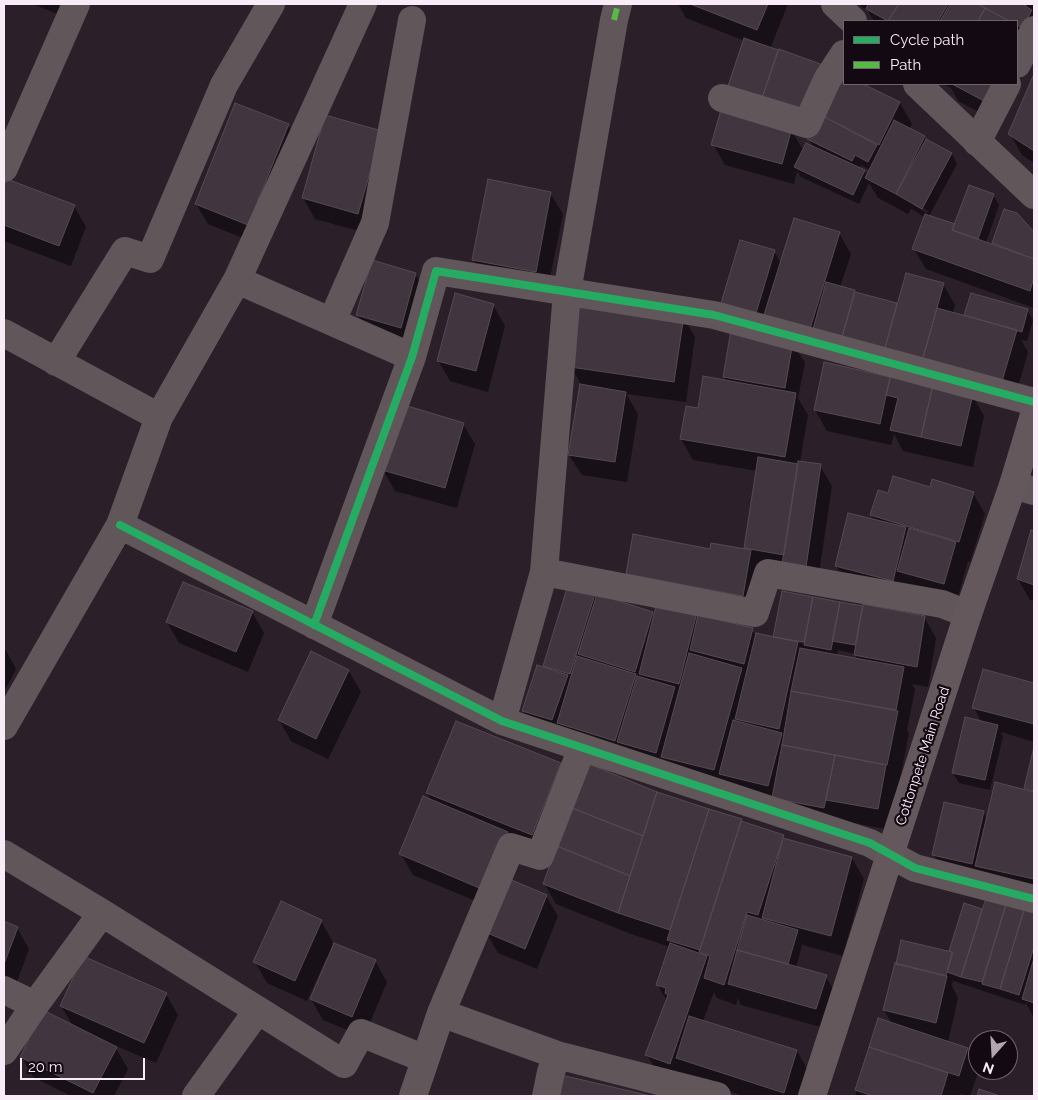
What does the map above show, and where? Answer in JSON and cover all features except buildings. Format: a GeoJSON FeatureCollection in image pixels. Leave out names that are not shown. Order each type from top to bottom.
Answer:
{"type":"FeatureCollection","features":[{"type":"Feature","properties":{"kind":"main road","name":"Cottonpete Main Road"},"geometry":{"type":"LineString","coordinates":[[812,1096],[968,614],[1024,488],[1034,416]]}},
{"type":"Feature","properties":{"kind":"street"},"geometry":{"type":"LineString","coordinates":[[5,160],[76,4]]}},
{"type":"Feature","properties":{"kind":"street"},"geometry":{"type":"LineString","coordinates":[[56,362],[125,251],[150,259],[224,85],[271,4]]}},
{"type":"Feature","properties":{"kind":"street"},"geometry":{"type":"LineString","coordinates":[[4,726],[120,525],[159,417],[237,280],[363,4]]}},
{"type":"Feature","properties":{"kind":"street"},"geometry":{"type":"LineString","coordinates":[[502,721],[544,572],[567,292],[618,4]]}},
{"type":"Feature","properties":{"kind":"street"},"geometry":{"type":"LineString","coordinates":[[835,4],[852,20]]}},
{"type":"Feature","properties":{"kind":"street"},"geometry":{"type":"LineString","coordinates":[[332,321],[376,223],[412,20]]}},
{"type":"Feature","properties":{"kind":"street"},"geometry":{"type":"LineString","coordinates":[[1018,62],[1034,30]]}},
{"type":"Feature","properties":{"kind":"street"},"geometry":{"type":"LineString","coordinates":[[722,98],[807,124],[827,80],[843,56]]}},
{"type":"Feature","properties":{"kind":"street"},"geometry":{"type":"LineString","coordinates":[[918,85],[1034,194]]}},
{"type":"Feature","properties":{"kind":"street"},"geometry":{"type":"LineString","coordinates":[[977,142],[1006,85]]}},
{"type":"Feature","properties":{"kind":"street"},"geometry":{"type":"LineString","coordinates":[[314,625],[412,357],[436,271],[714,315],[1034,402]]}},
{"type":"Feature","properties":{"kind":"street"},"geometry":{"type":"LineString","coordinates":[[237,280],[412,357]]}},
{"type":"Feature","properties":{"kind":"street"},"geometry":{"type":"LineString","coordinates":[[4,333],[159,417]]}},
{"type":"Feature","properties":{"kind":"street"},"geometry":{"type":"LineString","coordinates":[[120,525],[502,721],[870,843],[915,868],[1034,899]]}},
{"type":"Feature","properties":{"kind":"street"},"geometry":{"type":"LineString","coordinates":[[544,572],[755,613],[768,573],[942,604],[968,614]]}},
{"type":"Feature","properties":{"kind":"street"},"geometry":{"type":"LineString","coordinates":[[413,1096],[441,1013],[511,847],[540,856],[582,748]]}},
{"type":"Feature","properties":{"kind":"street"},"geometry":{"type":"LineString","coordinates":[[4,854],[344,1064],[361,1033],[425,1059]]}},
{"type":"Feature","properties":{"kind":"street"},"geometry":{"type":"LineString","coordinates":[[4,1051],[34,1005],[102,913]]}},
{"type":"Feature","properties":{"kind":"street"},"geometry":{"type":"LineString","coordinates":[[4,990],[34,1005]]}},
{"type":"Feature","properties":{"kind":"street"},"geometry":{"type":"LineString","coordinates":[[196,1096],[258,1010]]}},
{"type":"Feature","properties":{"kind":"street"},"geometry":{"type":"LineString","coordinates":[[441,1013],[558,1055],[718,1096]]}},
{"type":"Feature","properties":{"kind":"street"},"geometry":{"type":"LineString","coordinates":[[546,1096],[551,1072],[558,1055]]}},
{"type":"Feature","properties":{"kind":"marked path"},"geometry":{"type":"LineString","coordinates":[[614,20],[618,4]]}},
{"type":"Feature","properties":{"kind":"cycle path"},"geometry":{"type":"LineString","coordinates":[[314,625],[412,357],[436,271],[714,315],[1034,402]]}},
{"type":"Feature","properties":{"kind":"cycle path"},"geometry":{"type":"LineString","coordinates":[[120,525],[502,721],[870,843],[915,868],[1034,899]]}}]}
